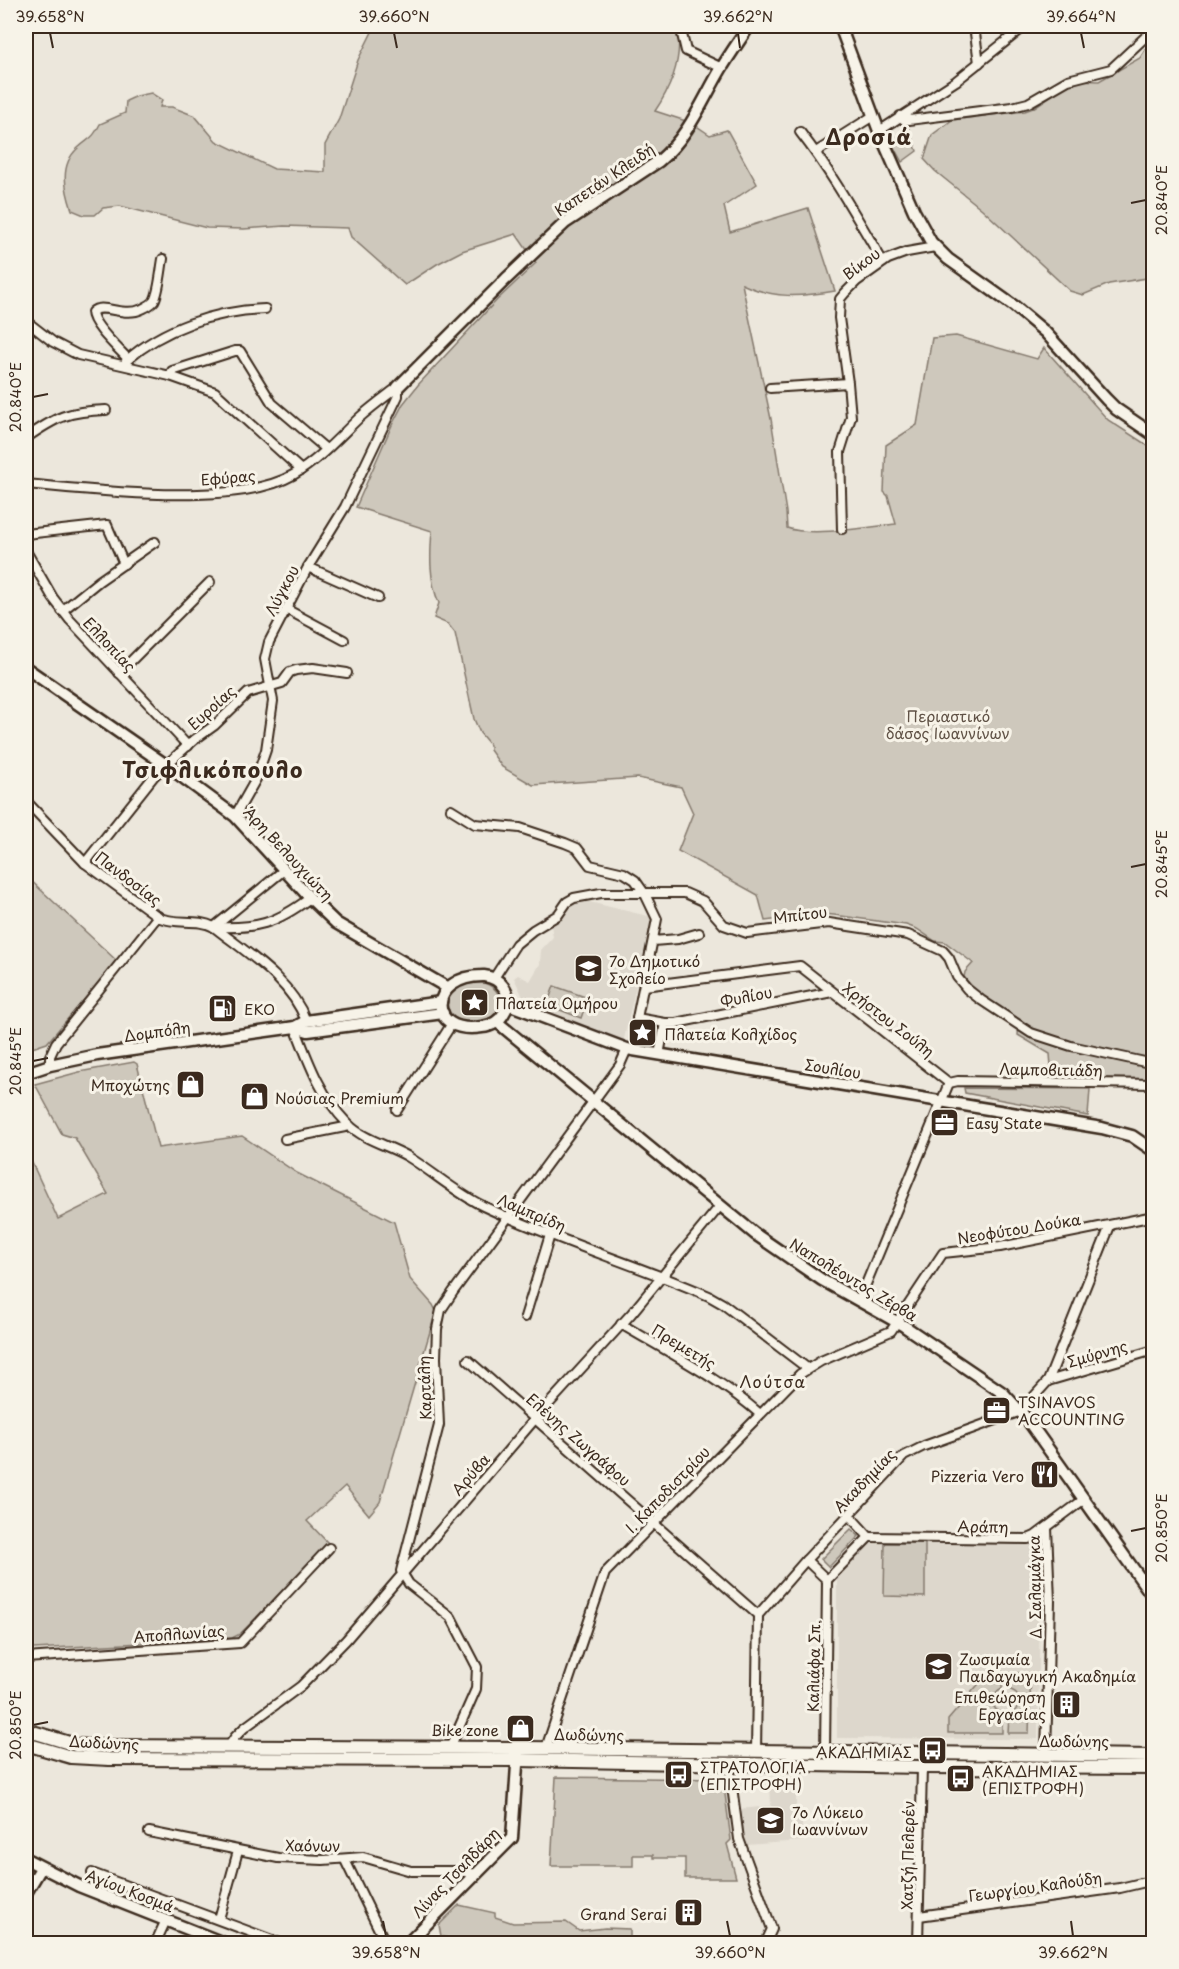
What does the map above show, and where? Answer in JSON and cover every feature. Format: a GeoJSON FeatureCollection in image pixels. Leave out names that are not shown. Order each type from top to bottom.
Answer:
{"type":"FeatureCollection","features":[{"type":"Feature","properties":{"kind":"main road","name":"Καπετάν Κλειδή"},"geometry":{"type":"LineString","coordinates":[[398,387],[558,228],[659,161],[673,149],[690,126],[722,68],[749,26]]}},
{"type":"Feature","properties":{"kind":"main road"},"geometry":{"type":"LineString","coordinates":[[840,26],[879,130],[914,211],[935,247],[948,260],[1033,321],[1116,409],[1154,435]]}},
{"type":"Feature","properties":{"kind":"main road","name":"Άρη Βελουχιώτη"},"geometry":{"type":"LineString","coordinates":[[26,668],[235,816],[310,898],[342,927],[448,988]]}},
{"type":"Feature","properties":{"kind":"main road"},"geometry":{"type":"LineString","coordinates":[[468,977],[494,978],[505,990],[508,1004],[503,1016],[497,1022],[477,1028],[451,1025],[442,1008],[448,988],[456,981],[468,977]]}},
{"type":"Feature","properties":{"kind":"main road","name":"Σουλίου"},"geometry":{"type":"LineString","coordinates":[[508,1004],[627,1049],[1121,1132],[1137,1138],[1154,1151]]}},
{"type":"Feature","properties":{"kind":"main road","name":"Δομπόλη"},"geometry":{"type":"LineString","coordinates":[[295,1027],[308,1031],[442,1008]]}},
{"type":"Feature","properties":{"kind":"main road","name":"Δομπόλη"},"geometry":{"type":"LineString","coordinates":[[26,1073],[50,1065],[116,1052],[295,1027],[306,1021],[442,1008]]}},
{"type":"Feature","properties":{"kind":"main road","name":"Ναπολέοντος Ζέρβα"},"geometry":{"type":"LineString","coordinates":[[497,1022],[755,1234],[812,1274],[897,1322],[1003,1393],[1021,1411],[1154,1598]]}},
{"type":"Feature","properties":{"kind":"main road","name":"Δωδώνης"},"geometry":{"type":"LineString","coordinates":[[26,1730],[82,1746],[450,1748],[518,1754],[729,1764],[1154,1768]]}},
{"type":"Feature","properties":{"kind":"main road","name":"Δωδώνης"},"geometry":{"type":"LineString","coordinates":[[26,1744],[71,1757],[109,1759],[518,1754],[546,1748],[1154,1756]]}},
{"type":"Feature","properties":{"kind":"main road","name":"Λίνας Τσαλδάρη"},"geometry":{"type":"LineString","coordinates":[[411,1943],[512,1838],[518,1754]]}},
{"type":"Feature","properties":{"kind":"main road","name":"Αγίου Κοσμά"},"geometry":{"type":"LineString","coordinates":[[26,1859],[79,1887],[226,1944]]}},
{"type":"Feature","properties":{"kind":"main road"},"geometry":{"type":"LineString","coordinates":[[26,1893],[41,1868]]}},
{"type":"Feature","properties":{"kind":"street"},"geometry":{"type":"LineString","coordinates":[[680,26],[686,51],[722,68]]}},
{"type":"Feature","properties":{"kind":"street"},"geometry":{"type":"LineString","coordinates":[[974,26],[979,63]]}},
{"type":"Feature","properties":{"kind":"street"},"geometry":{"type":"LineString","coordinates":[[879,130],[950,85],[1013,33],[1025,26]]}},
{"type":"Feature","properties":{"kind":"street"},"geometry":{"type":"LineString","coordinates":[[900,116],[904,120],[909,120],[1021,105],[1068,80],[1111,69],[1154,29]]}},
{"type":"Feature","properties":{"kind":"street"},"geometry":{"type":"LineString","coordinates":[[816,152],[873,116]]}},
{"type":"Feature","properties":{"kind":"street"},"geometry":{"type":"LineString","coordinates":[[800,132],[851,205],[884,262]]}},
{"type":"Feature","properties":{"kind":"street","name":"Βίκου"},"geometry":{"type":"LineString","coordinates":[[848,383],[839,318],[841,297],[857,281],[884,262],[906,252],[935,247]]}},
{"type":"Feature","properties":{"kind":"street"},"geometry":{"type":"LineString","coordinates":[[128,359],[97,325],[92,312],[102,308],[130,314],[151,304],[156,297],[163,260]]}},
{"type":"Feature","properties":{"kind":"street"},"geometry":{"type":"LineString","coordinates":[[121,366],[142,348],[183,327],[211,317],[242,310],[265,309]]}},
{"type":"Feature","properties":{"kind":"street"},"geometry":{"type":"LineString","coordinates":[[26,321],[69,351],[121,366],[170,376],[215,392],[302,470]]}},
{"type":"Feature","properties":{"kind":"street"},"geometry":{"type":"LineString","coordinates":[[170,376],[172,371],[240,351],[265,394],[276,408],[326,449]]}},
{"type":"Feature","properties":{"kind":"street"},"geometry":{"type":"LineString","coordinates":[[770,388],[848,383],[850,422],[840,457],[842,529]]}},
{"type":"Feature","properties":{"kind":"street","name":"Εφύρας"},"geometry":{"type":"LineString","coordinates":[[26,484],[157,493],[234,492],[275,484],[302,470],[361,416],[398,387]]}},
{"type":"Feature","properties":{"kind":"street","name":"Λύγκου"},"geometry":{"type":"LineString","coordinates":[[235,816],[252,788],[264,761],[272,707],[266,651],[308,567],[364,471],[398,396],[398,387]]}},
{"type":"Feature","properties":{"kind":"street"},"geometry":{"type":"LineString","coordinates":[[26,438],[41,426],[69,413],[106,410]]}},
{"type":"Feature","properties":{"kind":"street"},"geometry":{"type":"LineString","coordinates":[[26,534],[106,525],[124,564]]}},
{"type":"Feature","properties":{"kind":"street"},"geometry":{"type":"LineString","coordinates":[[62,611],[155,542]]}},
{"type":"Feature","properties":{"kind":"street","name":"Ελλοπίας"},"geometry":{"type":"LineString","coordinates":[[26,551],[62,611],[188,746]]}},
{"type":"Feature","properties":{"kind":"street"},"geometry":{"type":"LineString","coordinates":[[308,567],[378,598]]}},
{"type":"Feature","properties":{"kind":"street"},"geometry":{"type":"LineString","coordinates":[[119,673],[210,582]]}},
{"type":"Feature","properties":{"kind":"street"},"geometry":{"type":"LineString","coordinates":[[286,609],[344,640]]}},
{"type":"Feature","properties":{"kind":"street","name":"Ευροίας"},"geometry":{"type":"LineString","coordinates":[[85,863],[151,779],[220,721],[248,693],[282,683],[290,672],[299,669],[347,673]]}},
{"type":"Feature","properties":{"kind":"street","name":"Πανδοσίας"},"geometry":{"type":"LineString","coordinates":[[26,801],[85,863],[158,916],[169,921],[202,923],[214,927],[244,927],[268,923],[291,912],[310,898]]}},
{"type":"Feature","properties":{"kind":"street"},"geometry":{"type":"LineString","coordinates":[[451,809],[475,824],[520,828],[576,847],[590,865],[628,874],[645,894],[656,914],[653,941],[637,1018],[665,1023],[659,1055]]}},
{"type":"Feature","properties":{"kind":"street"},"geometry":{"type":"LineString","coordinates":[[284,870],[214,927],[284,986],[296,1000],[306,1021]]}},
{"type":"Feature","properties":{"kind":"street","name":"Μπίτου"},"geometry":{"type":"LineString","coordinates":[[494,978],[516,944],[533,930],[558,915],[571,899],[593,894],[679,892],[690,894],[703,901],[724,925],[750,933],[829,923],[908,935],[943,951],[950,958],[963,986],[1031,1033],[1071,1046],[1154,1064]]}},
{"type":"Feature","properties":{"kind":"street"},"geometry":{"type":"LineString","coordinates":[[50,1065],[50,1056],[57,1043],[158,916]]}},
{"type":"Feature","properties":{"kind":"street"},"geometry":{"type":"LineString","coordinates":[[653,941],[686,938],[699,933]]}},
{"type":"Feature","properties":{"kind":"street","name":"Χρήστου Σούλη"},"geometry":{"type":"LineString","coordinates":[[644,986],[798,965],[949,1083]]}},
{"type":"Feature","properties":{"kind":"street","name":"Φυλίου"},"geometry":{"type":"LineString","coordinates":[[665,1023],[676,1023],[832,992]]}},
{"type":"Feature","properties":{"kind":"street"},"geometry":{"type":"LineString","coordinates":[[396,1110],[451,1025]]}},
{"type":"Feature","properties":{"kind":"street","name":"Λαμπρίδη"},"geometry":{"type":"LineString","coordinates":[[295,1027],[318,1081],[330,1102],[359,1133],[406,1156],[472,1200],[549,1234],[660,1276],[718,1301],[807,1368]]}},
{"type":"Feature","properties":{"kind":"street","name":"Καρτάλη"},"geometry":{"type":"LineString","coordinates":[[402,1574],[405,1553],[439,1425],[436,1347],[439,1316],[453,1292],[507,1216],[622,1061],[627,1049]]}},
{"type":"Feature","properties":{"kind":"street","name":"Λαμποβιτιάδη"},"geometry":{"type":"LineString","coordinates":[[949,1083],[958,1081],[1154,1084]]}},
{"type":"Feature","properties":{"kind":"street"},"geometry":{"type":"LineString","coordinates":[[860,1301],[949,1083]]}},
{"type":"Feature","properties":{"kind":"street"},"geometry":{"type":"LineString","coordinates":[[285,1139],[350,1126]]}},
{"type":"Feature","properties":{"kind":"street","name":"Αρύβα"},"geometry":{"type":"LineString","coordinates":[[229,1746],[244,1728],[302,1686],[346,1640],[535,1419],[621,1324],[720,1206]]}},
{"type":"Feature","properties":{"kind":"street","name":"Νεοφύτου Δούκα"},"geometry":{"type":"LineString","coordinates":[[897,1322],[943,1253],[1000,1248],[1154,1216]]}},
{"type":"Feature","properties":{"kind":"street"},"geometry":{"type":"LineString","coordinates":[[1021,1411],[1047,1381],[1110,1226]]}},
{"type":"Feature","properties":{"kind":"street"},"geometry":{"type":"LineString","coordinates":[[525,1317],[549,1234]]}},
{"type":"Feature","properties":{"kind":"street","name":"Ι. Καποδιστρίου"},"geometry":{"type":"LineString","coordinates":[[546,1748],[605,1573],[807,1368],[886,1335],[897,1322]]}},
{"type":"Feature","properties":{"kind":"street","name":"Πρεμετής"},"geometry":{"type":"LineString","coordinates":[[621,1324],[697,1369],[760,1414]]}},
{"type":"Feature","properties":{"kind":"street","name":"Σμύρνης"},"geometry":{"type":"LineString","coordinates":[[1047,1381],[1154,1350]]}},
{"type":"Feature","properties":{"kind":"street","name":"Ελένης Ζωγράφου"},"geometry":{"type":"LineString","coordinates":[[468,1360],[758,1614]]}},
{"type":"Feature","properties":{"kind":"street","name":"Ακαδημίας"},"geometry":{"type":"LineString","coordinates":[[758,1614],[806,1560],[908,1454],[1021,1411]]}},
{"type":"Feature","properties":{"kind":"street","name":"Αράπη"},"geometry":{"type":"LineString","coordinates":[[870,1537],[1032,1538],[1083,1500]]}},
{"type":"Feature","properties":{"kind":"street"},"geometry":{"type":"LineString","coordinates":[[806,1560],[827,1580],[870,1537],[849,1515]]}},
{"type":"Feature","properties":{"kind":"street","name":"Δ. Σαλαμάγκα"},"geometry":{"type":"LineString","coordinates":[[1046,1755],[1050,1601],[1047,1528]]}},
{"type":"Feature","properties":{"kind":"street","name":"Απολλωνίας"},"geometry":{"type":"LineString","coordinates":[[27,1658],[240,1643],[329,1548]]}},
{"type":"Feature","properties":{"kind":"street"},"geometry":{"type":"LineString","coordinates":[[402,1574],[409,1584],[451,1617],[477,1667],[476,1689],[450,1748]]}},
{"type":"Feature","properties":{"kind":"street","name":"Καλιάφα Σπ."},"geometry":{"type":"LineString","coordinates":[[825,1752],[827,1580]]}},
{"type":"Feature","properties":{"kind":"street"},"geometry":{"type":"LineString","coordinates":[[756,1752],[758,1614]]}},
{"type":"Feature","properties":{"kind":"street"},"geometry":{"type":"LineString","coordinates":[[26,1668],[27,1658]]}},
{"type":"Feature","properties":{"kind":"street"},"geometry":{"type":"LineString","coordinates":[[729,1764],[739,1839],[772,1929],[765,1944]]}},
{"type":"Feature","properties":{"kind":"street","name":"Χατζή Πελερέν"},"geometry":{"type":"LineString","coordinates":[[918,1944],[922,1767]]}},
{"type":"Feature","properties":{"kind":"street","name":"Χαόνων"},"geometry":{"type":"LineString","coordinates":[[149,1832],[287,1859],[345,1860],[363,1857],[411,1871],[466,1871],[476,1874]]}},
{"type":"Feature","properties":{"kind":"street"},"geometry":{"type":"LineString","coordinates":[[219,1918],[238,1851]]}},
{"type":"Feature","properties":{"kind":"street"},"geometry":{"type":"LineString","coordinates":[[345,1860],[386,1944]]}},
{"type":"Feature","properties":{"kind":"street"},"geometry":{"type":"LineString","coordinates":[[92,1873],[219,1918],[283,1944]]}},
{"type":"Feature","properties":{"kind":"street","name":"Γεωργίου Καλούδη"},"geometry":{"type":"LineString","coordinates":[[919,1916],[1120,1888],[1154,1880]]}},
{"type":"Feature","properties":{"kind":"street"},"geometry":{"type":"LineString","coordinates":[[155,1944],[166,1920]]}},
{"type":"Feature","properties":{"kind":"shaded area","name":"7ο Δημοτικό Σχολείο"},"geometry":{"type":"Polygon","coordinates":[[[577,899],[652,917],[623,1043],[519,1003],[522,995],[514,978],[518,975],[530,981],[540,964],[541,950],[553,937],[551,925],[564,916],[570,904],[577,899]]]}},
{"type":"Feature","properties":{"kind":"shaded area","name":"Ζωσιμαία Παιδαγωγική Ακαδημία"},"geometry":{"type":"Polygon","coordinates":[[[869,1544],[1038,1544],[1040,1596],[1038,1739],[837,1738],[837,1577],[869,1544]]]}},
{"type":"Feature","properties":{"kind":"shaded area","name":"7ο Λύκειο Ιωαννίνων"},"geometry":{"type":"Polygon","coordinates":[[[770,1783],[796,1784],[796,1809],[802,1809],[802,1841],[746,1845],[739,1809],[771,1806],[770,1783]]]}},
{"type":"Feature","properties":{"kind":"green space","name":"Περιαστικό δάσος Ιωαννίνων"},"geometry":{"type":"Polygon","coordinates":[[[375,26],[677,26],[678,48],[675,70],[655,111],[692,123],[710,135],[727,130],[757,184],[724,206],[730,232],[808,208],[835,291],[810,295],[787,295],[765,292],[742,284],[771,419],[787,528],[810,532],[896,524],[888,496],[884,492],[886,445],[917,425],[932,338],[956,336],[1037,359],[1044,348],[1108,420],[1153,449],[1153,1079],[1052,1078],[1050,1054],[1018,1035],[1019,1023],[979,995],[964,977],[965,972],[973,963],[945,942],[935,941],[917,929],[906,925],[821,914],[765,921],[758,895],[678,851],[693,813],[681,787],[638,778],[533,785],[502,767],[490,750],[490,745],[480,733],[474,719],[455,633],[448,624],[434,618],[439,603],[432,577],[432,531],[356,507],[403,404],[497,300],[536,263],[516,234],[462,251],[405,285],[351,237],[348,228],[284,226],[244,229],[207,228],[120,206],[103,208],[95,215],[84,215],[72,210],[65,178],[72,155],[93,136],[100,124],[125,113],[126,101],[151,93],[162,100],[160,107],[172,107],[195,116],[216,141],[274,169],[325,172],[325,145],[339,119],[358,60],[375,26]]]}},
{"type":"Feature","properties":{"kind":"green space"},"geometry":{"type":"Polygon","coordinates":[[[1153,37],[1153,277],[1109,284],[1083,295],[1070,291],[982,209],[935,171],[924,159],[932,135],[952,120],[1025,111],[1070,83],[1079,80],[1099,81],[1140,58],[1153,37]]]}},
{"type":"Feature","properties":{"kind":"green space"},"geometry":{"type":"Polygon","coordinates":[[[909,129],[917,151],[902,162],[892,144],[899,133],[909,129]]]}},
{"type":"Feature","properties":{"kind":"green space"},"geometry":{"type":"Polygon","coordinates":[[[26,876],[117,961],[47,1043],[26,1050],[26,876]]]}},
{"type":"Feature","properties":{"kind":"green space","name":"Πλατεία Ομήρου"},"geometry":{"type":"Polygon","coordinates":[[[479,982],[496,990],[500,1003],[496,1013],[478,1022],[464,1022],[453,1016],[448,1008],[448,999],[453,991],[463,984],[479,982]]]}},
{"type":"Feature","properties":{"kind":"green space"},"geometry":{"type":"Polygon","coordinates":[[[554,986],[588,998],[581,1018],[547,1005],[554,986]]]}},
{"type":"Feature","properties":{"kind":"green space"},"geometry":{"type":"Polygon","coordinates":[[[134,1062],[137,1064],[158,1148],[242,1136],[297,1173],[394,1222],[410,1279],[436,1311],[380,1502],[369,1515],[345,1486],[307,1521],[329,1544],[240,1634],[232,1638],[34,1649],[29,1643],[26,1644],[26,1150],[58,1219],[108,1194],[75,1138],[62,1134],[35,1084],[79,1072],[134,1062]]]}},
{"type":"Feature","properties":{"kind":"green space"},"geometry":{"type":"Polygon","coordinates":[[[964,1088],[1090,1089],[1088,1116],[965,1093],[964,1088]]]}},
{"type":"Feature","properties":{"kind":"green space"},"geometry":{"type":"Polygon","coordinates":[[[851,1529],[859,1536],[829,1567],[821,1559],[851,1529]]]}},
{"type":"Feature","properties":{"kind":"green space"},"geometry":{"type":"Polygon","coordinates":[[[885,1543],[925,1543],[925,1597],[884,1596],[885,1543]]]}},
{"type":"Feature","properties":{"kind":"green space"},"geometry":{"type":"Polygon","coordinates":[[[989,1672],[1003,1672],[1002,1689],[997,1692],[993,1700],[964,1701],[989,1672]]]}},
{"type":"Feature","properties":{"kind":"green space"},"geometry":{"type":"Polygon","coordinates":[[[1009,1673],[1031,1673],[1030,1699],[1019,1699],[1015,1692],[1009,1689],[1009,1673]]]}},
{"type":"Feature","properties":{"kind":"green space"},"geometry":{"type":"Polygon","coordinates":[[[1019,1704],[1030,1704],[1029,1733],[1008,1733],[1009,1714],[1015,1711],[1019,1704]]]}},
{"type":"Feature","properties":{"kind":"green space"},"geometry":{"type":"Polygon","coordinates":[[[993,1705],[1002,1714],[1002,1733],[948,1733],[948,1720],[960,1706],[993,1705]]]}},
{"type":"Feature","properties":{"kind":"green space"},"geometry":{"type":"Polygon","coordinates":[[[556,1777],[723,1779],[731,1840],[727,1844],[736,1878],[685,1878],[685,1858],[653,1858],[653,1855],[633,1855],[633,1866],[551,1866],[556,1777]]]}},
{"type":"Feature","properties":{"kind":"green space"},"geometry":{"type":"Polygon","coordinates":[[[459,1905],[495,1913],[495,1917],[513,1923],[566,1922],[579,1931],[605,1928],[630,1929],[630,1943],[467,1944],[441,1936],[439,1925],[459,1905]]]}},
{"type":"Feature","properties":{"kind":"place","name":"7ο Δημοτικό Σχολείο"},"geometry":{"type":"Point","coordinates":[588,969]}},
{"type":"Feature","properties":{"kind":"place","name":"Πλατεία Ομήρου"},"geometry":{"type":"Point","coordinates":[474,1002]}},
{"type":"Feature","properties":{"kind":"place","name":"EKO"},"geometry":{"type":"Point","coordinates":[223,1008]}},
{"type":"Feature","properties":{"kind":"place","name":"Πλατεία Κολχίδος"},"geometry":{"type":"Point","coordinates":[643,1033]}},
{"type":"Feature","properties":{"kind":"place","name":"Μποχώτης"},"geometry":{"type":"Point","coordinates":[191,1084]}},
{"type":"Feature","properties":{"kind":"place","name":"Νούσιας Premium"},"geometry":{"type":"Point","coordinates":[254,1097]}},
{"type":"Feature","properties":{"kind":"place","name":"Easy State"},"geometry":{"type":"Point","coordinates":[945,1122]}},
{"type":"Feature","properties":{"kind":"place","name":"TSINAVOS ACCOUNTING"},"geometry":{"type":"Point","coordinates":[997,1410]}},
{"type":"Feature","properties":{"kind":"place","name":"Pizzeria Vero"},"geometry":{"type":"Point","coordinates":[1045,1475]}},
{"type":"Feature","properties":{"kind":"place","name":"Ζωσιμαία Παιδαγωγική Ακαδημία"},"geometry":{"type":"Point","coordinates":[938,1667]}},
{"type":"Feature","properties":{"kind":"place","name":"Επιθεώρηση Εργασίας"},"geometry":{"type":"Point","coordinates":[1067,1705]}},
{"type":"Feature","properties":{"kind":"place","name":"Bike zone"},"geometry":{"type":"Point","coordinates":[520,1729]}},
{"type":"Feature","properties":{"kind":"place","name":"ΑΚΑΔΗΜΙΑΣ"},"geometry":{"type":"Point","coordinates":[933,1751]}},
{"type":"Feature","properties":{"kind":"place","name":"ΣΤΡΑΤΟΛΟΓΙΑ (ΕΠΙΣΤΡΟΦΗ)"},"geometry":{"type":"Point","coordinates":[679,1775]}},
{"type":"Feature","properties":{"kind":"place","name":"ΑΚΑΔΗΜΙΑΣ (ΕΠΙΣΤΡΟΦΗ)"},"geometry":{"type":"Point","coordinates":[961,1779]}},
{"type":"Feature","properties":{"kind":"place","name":"7ο Λύκειο Ιωαννίνων"},"geometry":{"type":"Point","coordinates":[771,1820]}},
{"type":"Feature","properties":{"kind":"place","name":"Grand Serai"},"geometry":{"type":"Point","coordinates":[688,1913]}},
{"type":"Feature","properties":{"kind":"district","name":"Δροσιά"},"geometry":{"type":"Point","coordinates":[869,136]}},
{"type":"Feature","properties":{"kind":"district","name":"Τσιφλικόπουλο"},"geometry":{"type":"Point","coordinates":[213,769]}},
{"type":"Feature","properties":{"kind":"district","name":"Λούτσα"},"geometry":{"type":"Point","coordinates":[773,1381]}}]}
